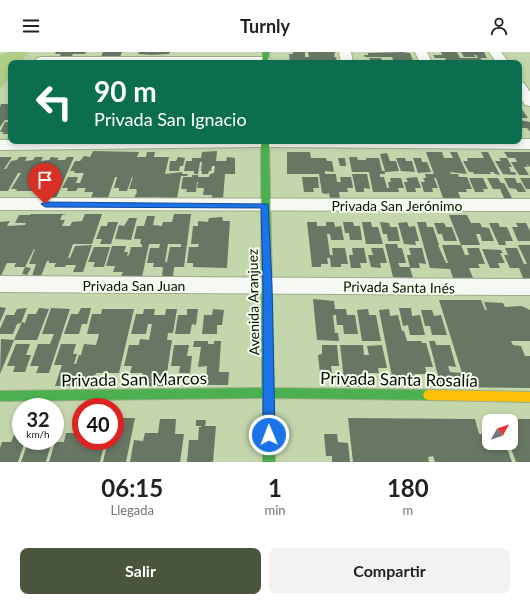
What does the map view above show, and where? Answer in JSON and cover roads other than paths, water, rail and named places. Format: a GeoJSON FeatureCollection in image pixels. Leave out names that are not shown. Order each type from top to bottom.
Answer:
{"type":"FeatureCollection","features":[{"type":"Feature","properties":{"kind":"street"},"geometry":{"type":"LineString","coordinates":[[153,60],[265,59]]}},
{"type":"Feature","properties":{"kind":"street"},"geometry":{"type":"LineString","coordinates":[[0,145],[88,144]]}},
{"type":"Feature","properties":{"kind":"street","name":"Avenida Aranjuez"},"geometry":{"type":"LineString","coordinates":[[265,144],[269,462]]}},
{"type":"Feature","properties":{"kind":"street","name":"Privada San Jerónimo"},"geometry":{"type":"LineString","coordinates":[[0,204],[265,206],[530,205]]}},
{"type":"Feature","properties":{"kind":"street","name":"Privada San Juan"},"geometry":{"type":"LineString","coordinates":[[0,284],[267,285]]}},
{"type":"Feature","properties":{"kind":"street","name":"Privada Santa Inés"},"geometry":{"type":"LineString","coordinates":[[267,285],[530,287]]}},
{"type":"Feature","properties":{"kind":"street","name":"Privada San Marcos"},"geometry":{"type":"LineString","coordinates":[[0,396],[268,393]]}},
{"type":"Feature","properties":{"kind":"street","name":"Privada Santa Rosalía"},"geometry":{"type":"LineString","coordinates":[[268,393],[530,397]]}}]}
